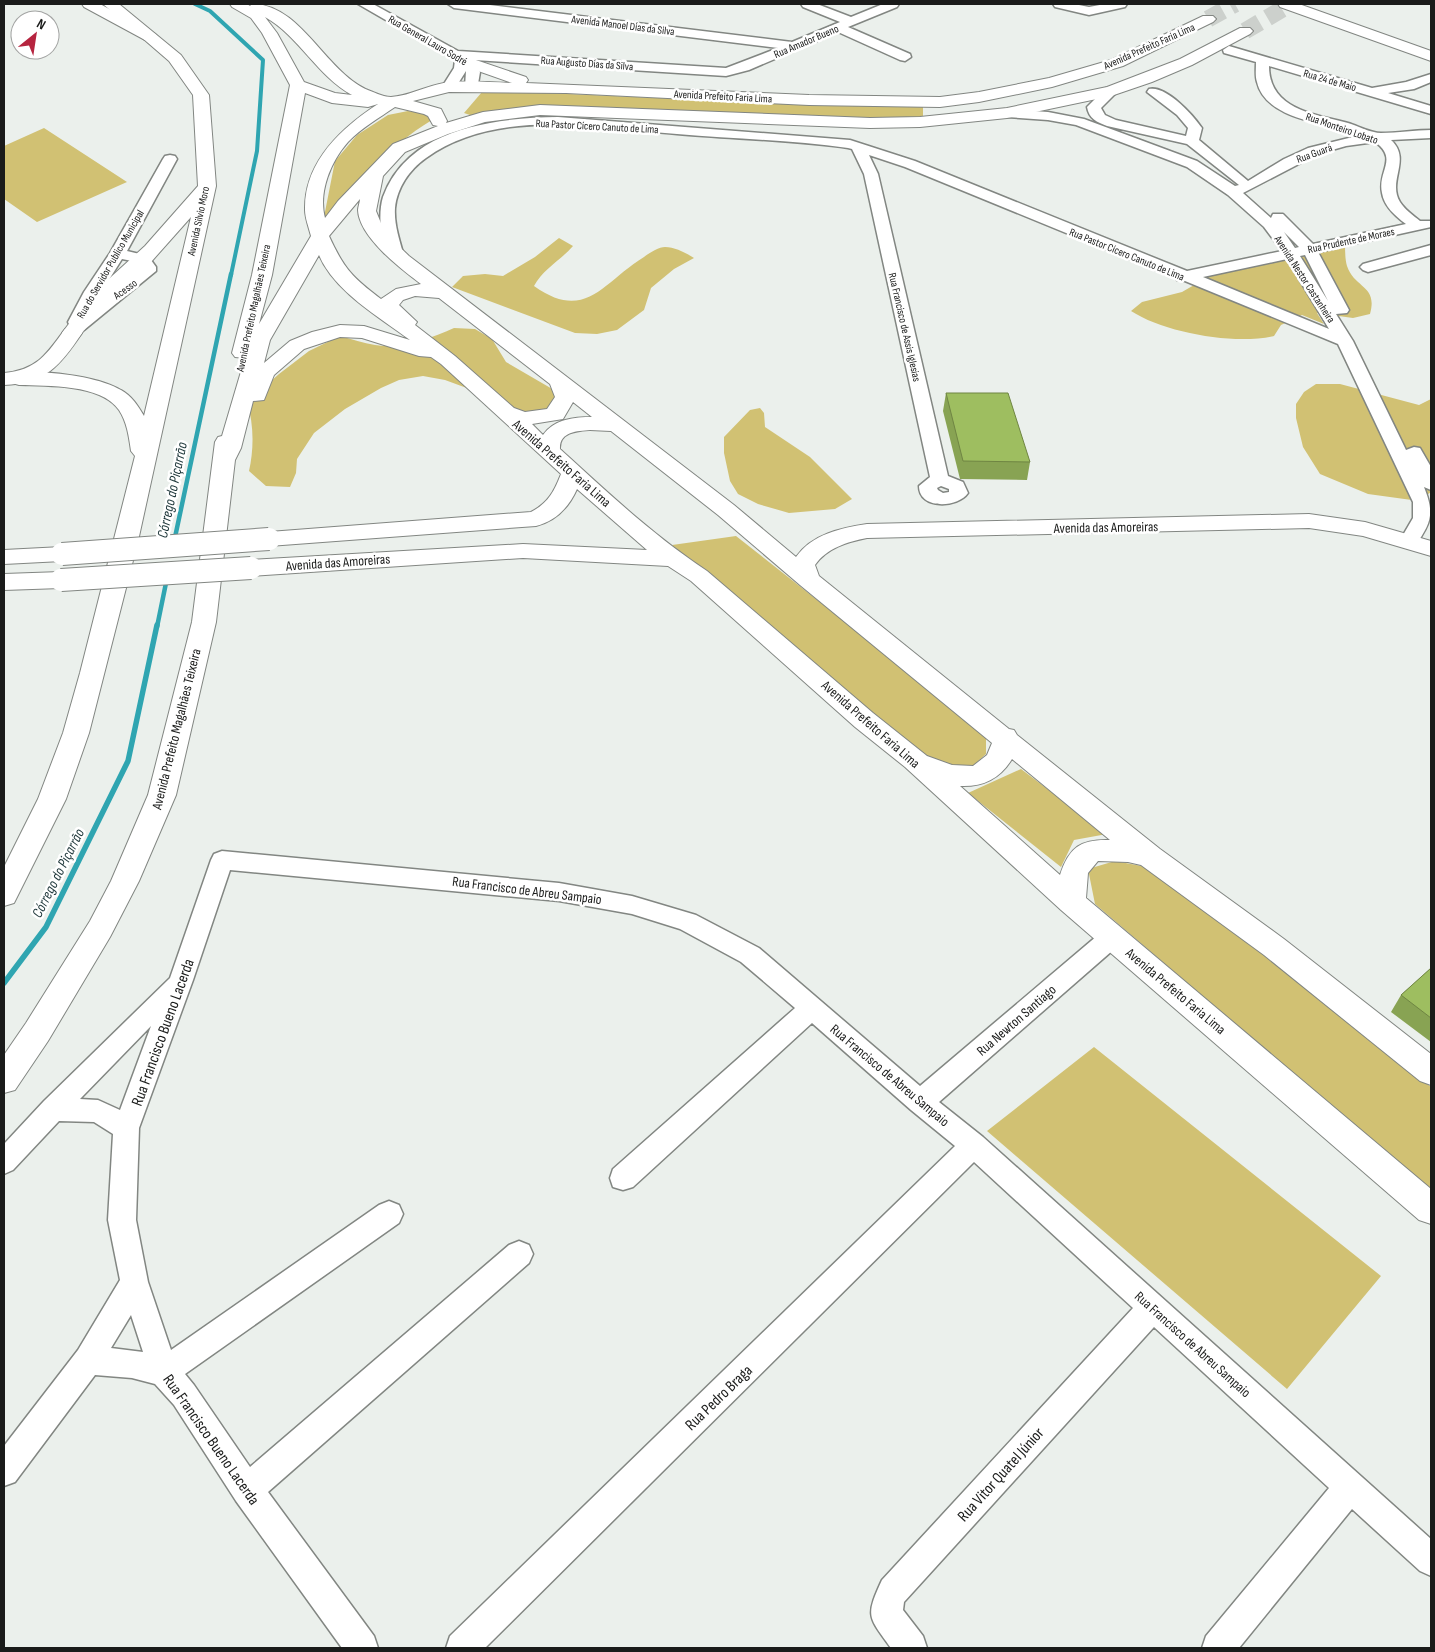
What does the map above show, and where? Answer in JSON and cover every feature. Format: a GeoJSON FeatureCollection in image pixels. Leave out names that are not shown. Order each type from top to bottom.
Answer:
{"type":"FeatureCollection","features":[{"type":"Feature","properties":{"kind":"main road","name":"Avenida Silvio Moro"},"geometry":{"type":"LineString","coordinates":[[89,4],[150,37],[175,58],[201,95],[207,186],[144,460]]}},
{"type":"Feature","properties":{"kind":"main road"},"geometry":{"type":"LineString","coordinates":[[110,4],[150,37]]}},
{"type":"Feature","properties":{"kind":"main road"},"geometry":{"type":"LineString","coordinates":[[237,4],[269,12],[298,34],[335,76],[347,86],[367,96],[430,110],[435,113],[439,121]]}},
{"type":"Feature","properties":{"kind":"main road"},"geometry":{"type":"LineString","coordinates":[[1285,4],[1431,56]]}},
{"type":"Feature","properties":{"kind":"main road"},"geometry":{"type":"LineString","coordinates":[[251,8],[277,43],[298,85],[337,100],[364,102],[394,101]]}},
{"type":"Feature","properties":{"kind":"main road","name":"Avenida Prefeito Faria Lima"},"geometry":{"type":"LineString","coordinates":[[1208,19],[1116,63],[1052,82],[979,97],[940,102],[809,100],[566,88],[448,87],[394,101],[342,139],[316,185],[314,211],[320,236],[330,259],[348,283],[448,360],[627,522],[673,559],[699,576],[864,720],[914,760],[1071,902],[1431,1209]]}},
{"type":"Feature","properties":{"kind":"main road","name":"Avenida Prefeito Faria Lima"},"geometry":{"type":"LineString","coordinates":[[320,236],[344,204],[374,175],[384,160],[399,148],[483,117],[540,110],[870,123],[920,122],[964,118],[1007,113],[1111,90],[1150,86],[1186,62],[1245,31]]}},
{"type":"Feature","properties":{"kind":"main road"},"geometry":{"type":"LineString","coordinates":[[463,58],[514,78],[566,88]]}},
{"type":"Feature","properties":{"kind":"main road"},"geometry":{"type":"LineString","coordinates":[[1116,63],[1145,67],[1148,71],[1150,86]]}},
{"type":"Feature","properties":{"kind":"main road","name":"Avenida Prefeito Magalhães Teixeira"},"geometry":{"type":"LineString","coordinates":[[4,1080],[38,1032],[100,929],[126,881],[162,795],[204,622],[224,460],[244,341],[262,275],[298,85]]}},
{"type":"Feature","properties":{"kind":"main road"},"geometry":{"type":"LineString","coordinates":[[399,148],[457,108],[472,87]]}},
{"type":"Feature","properties":{"kind":"main road"},"geometry":{"type":"LineString","coordinates":[[940,102],[927,105],[924,110],[932,116],[964,118]]}},
{"type":"Feature","properties":{"kind":"main road"},"geometry":{"type":"LineString","coordinates":[[633,128],[715,118]]}},
{"type":"Feature","properties":{"kind":"main road"},"geometry":{"type":"LineString","coordinates":[[374,175],[367,211],[377,235],[442,293],[726,510],[808,580],[1005,737],[1150,857],[1274,947],[1431,1072]]}},
{"type":"Feature","properties":{"kind":"main road"},"geometry":{"type":"LineString","coordinates":[[72,332],[90,304],[143,259],[207,186]]}},
{"type":"Feature","properties":{"kind":"main road","name":"Avenida Prefeito Magalhães Teixeira"},"geometry":{"type":"LineString","coordinates":[[224,460],[230,448],[260,340],[320,236]]}},
{"type":"Feature","properties":{"kind":"main road"},"geometry":{"type":"LineString","coordinates":[[348,283],[368,287],[389,285],[404,275],[399,256]]}},
{"type":"Feature","properties":{"kind":"main road"},"geometry":{"type":"LineString","coordinates":[[419,338],[411,326],[389,306],[390,300],[400,293],[415,289],[442,293]]}},
{"type":"Feature","properties":{"kind":"main road"},"geometry":{"type":"LineString","coordinates":[[216,526],[265,373],[297,345],[319,336],[340,331],[364,332],[448,360]]}},
{"type":"Feature","properties":{"kind":"main road","name":"Rua do Servidor Publico Municipal"},"geometry":{"type":"LineString","coordinates":[[11,379],[32,376],[45,368],[72,332]]}},
{"type":"Feature","properties":{"kind":"main road"},"geometry":{"type":"LineString","coordinates":[[4,895],[52,798],[76,733],[122,560],[144,460],[134,416],[114,395],[84,383],[11,379]]}},
{"type":"Feature","properties":{"kind":"main road"},"geometry":{"type":"LineString","coordinates":[[504,412],[524,419],[555,414],[565,397],[559,381]]}},
{"type":"Feature","properties":{"kind":"main road"},"geometry":{"type":"LineString","coordinates":[[549,453],[549,441],[556,432],[566,427],[587,424],[617,426]]}},
{"type":"Feature","properties":{"kind":"main road","name":"Avenida das Amoreiras"},"geometry":{"type":"LineString","coordinates":[[4,556],[62,554],[536,520],[552,511],[561,502],[572,473]]}},
{"type":"Feature","properties":{"kind":"main road","name":"Avenida das Amoreiras"},"geometry":{"type":"LineString","coordinates":[[808,580],[803,565],[810,554],[837,538],[868,532],[1309,521],[1365,529],[1431,549]]}},
{"type":"Feature","properties":{"kind":"main road","name":"Avenida das Amoreiras"},"geometry":{"type":"LineString","coordinates":[[4,582],[523,552],[673,559]]}},
{"type":"Feature","properties":{"kind":"main road"},"geometry":{"type":"LineString","coordinates":[[914,760],[939,772],[962,777],[981,776],[994,766],[1005,750],[1005,737]]}},
{"type":"Feature","properties":{"kind":"main road"},"geometry":{"type":"LineString","coordinates":[[1071,902],[1073,876],[1078,863],[1092,850],[1128,851],[1150,857]]}},
{"type":"Feature","properties":{"kind":"street","name":"Rua General Lauro Sodré"},"geometry":{"type":"LineString","coordinates":[[364,4],[463,58],[474,72],[472,87]]}},
{"type":"Feature","properties":{"kind":"street","name":"Avenida Manoel Dias da Silva"},"geometry":{"type":"LineString","coordinates":[[454,4],[790,42]]}},
{"type":"Feature","properties":{"kind":"street","name":"Avenida Manoel Dias da Silva"},"geometry":{"type":"LineString","coordinates":[[521,4],[790,42]]}},
{"type":"Feature","properties":{"kind":"street"},"geometry":{"type":"LineString","coordinates":[[807,4],[851,22]]}},
{"type":"Feature","properties":{"kind":"street","name":"Rua Amador Bueno"},"geometry":{"type":"LineString","coordinates":[[718,72],[744,67],[790,42],[851,22],[893,4]]}},
{"type":"Feature","properties":{"kind":"street"},"geometry":{"type":"LineString","coordinates":[[1058,4],[1089,11],[1121,4]]}},
{"type":"Feature","properties":{"kind":"street"},"geometry":{"type":"LineString","coordinates":[[837,27],[905,57]]}},
{"type":"Feature","properties":{"kind":"street","name":"Rua 24 de Maio"},"geometry":{"type":"LineString","coordinates":[[1229,50],[1431,110]]}},
{"type":"Feature","properties":{"kind":"street","name":"Rua Augusto Dias da Silva"},"geometry":{"type":"LineString","coordinates":[[463,58],[718,72]]}},
{"type":"Feature","properties":{"kind":"street"},"geometry":{"type":"LineString","coordinates":[[448,87],[461,68],[463,58]]}},
{"type":"Feature","properties":{"kind":"street","name":"Rua Monteiro Lobato"},"geometry":{"type":"LineString","coordinates":[[1264,60],[1264,85],[1281,104],[1310,117],[1375,137],[1388,144],[1395,156],[1388,179],[1390,199],[1396,208],[1424,225]]}},
{"type":"Feature","properties":{"kind":"street"},"geometry":{"type":"LineString","coordinates":[[1372,92],[1409,86],[1431,78]]}},
{"type":"Feature","properties":{"kind":"street"},"geometry":{"type":"LineString","coordinates":[[1150,86],[1182,110],[1190,120],[1195,128],[1192,141]]}},
{"type":"Feature","properties":{"kind":"street","name":"Avenida Nestor Castanheira"},"geometry":{"type":"LineString","coordinates":[[1111,90],[1094,108],[1095,113],[1100,118],[1112,123],[1192,141],[1250,187],[1310,249],[1431,484]]}},
{"type":"Feature","properties":{"kind":"street","name":"Avenida Nestor Castanheira"},"geometry":{"type":"LineString","coordinates":[[1007,113],[1048,116],[1105,130],[1192,164],[1233,192],[1269,224],[1282,239],[1345,341],[1424,508],[1417,528],[1408,542]]}},
{"type":"Feature","properties":{"kind":"street","name":"Rua Pastor Cícero Canuto de Lima"},"geometry":{"type":"LineString","coordinates":[[399,256],[389,232],[388,219],[390,194],[397,180],[411,164],[431,148],[475,131],[518,123],[558,121],[835,142],[858,147],[910,164],[1183,277],[1345,341]]}},
{"type":"Feature","properties":{"kind":"street","name":"Rua Guará"},"geometry":{"type":"LineString","coordinates":[[1233,192],[1250,187],[1296,158],[1338,145],[1375,137],[1431,134]]}},
{"type":"Feature","properties":{"kind":"street"},"geometry":{"type":"LineString","coordinates":[[858,147],[868,168],[890,157]]}},
{"type":"Feature","properties":{"kind":"street","name":"Rua do Servidor Publico Municipal"},"geometry":{"type":"LineString","coordinates":[[72,332],[78,315],[118,253],[170,159]]}},
{"type":"Feature","properties":{"kind":"street","name":"Rua Pastor Cícero Canuto de Lima"},"geometry":{"type":"LineString","coordinates":[[868,168],[910,164]]}},
{"type":"Feature","properties":{"kind":"street","name":"Rua Francisco de Assis Iglesias"},"geometry":{"type":"LineString","coordinates":[[868,168],[940,480]]}},
{"type":"Feature","properties":{"kind":"street","name":"Rua Prudente de Moraes"},"geometry":{"type":"LineString","coordinates":[[1183,277],[1424,225]]}},
{"type":"Feature","properties":{"kind":"street"},"geometry":{"type":"LineString","coordinates":[[1368,267],[1431,250]]}},
{"type":"Feature","properties":{"kind":"street","name":"Acesso"},"geometry":{"type":"LineString","coordinates":[[118,253],[143,259]]}},
{"type":"Feature","properties":{"kind":"street","name":"Rua Francisco Bueno Lacerda"},"geometry":{"type":"LineString","coordinates":[[222,860],[181,980],[126,1128],[122,1220],[134,1282],[164,1372],[184,1395],[247,1490],[362,1648]]}},
{"type":"Feature","properties":{"kind":"street","name":"Rua Francisco de Abreu Sampaio"},"geometry":{"type":"LineString","coordinates":[[222,860],[559,892],[632,905],[688,922],[750,955],[920,1102],[974,1145],[1431,1560]]}},
{"type":"Feature","properties":{"kind":"street","name":"Rua Newton Santiago"},"geometry":{"type":"LineString","coordinates":[[920,1102],[1112,937]]}},
{"type":"Feature","properties":{"kind":"street"},"geometry":{"type":"LineString","coordinates":[[4,1162],[52,1109],[181,980]]}},
{"type":"Feature","properties":{"kind":"street"},"geometry":{"type":"LineString","coordinates":[[622,1178],[812,1008]]}},
{"type":"Feature","properties":{"kind":"street"},"geometry":{"type":"LineString","coordinates":[[52,1109],[98,1111],[126,1128]]}},
{"type":"Feature","properties":{"kind":"street","name":"Rua Pedro Braga"},"geometry":{"type":"LineString","coordinates":[[462,1648],[974,1145]]}},
{"type":"Feature","properties":{"kind":"street"},"geometry":{"type":"LineString","coordinates":[[88,1360],[132,1364],[164,1372],[388,1214]]}},
{"type":"Feature","properties":{"kind":"street"},"geometry":{"type":"LineString","coordinates":[[247,1490],[519,1254]]}},
{"type":"Feature","properties":{"kind":"street"},"geometry":{"type":"LineString","coordinates":[[4,1471],[88,1360],[134,1282]]}},
{"type":"Feature","properties":{"kind":"street","name":"Rua Vitor Quatel Júnior"},"geometry":{"type":"LineString","coordinates":[[911,1648],[886,1614],[888,1602],[893,1591],[1153,1307]]}},
{"type":"Feature","properties":{"kind":"street"},"geometry":{"type":"LineString","coordinates":[[1218,1648],[1350,1486]]}},
{"type":"Feature","properties":{"kind":"shaded area"},"geometry":{"type":"Polygon","coordinates":[[[482,92],[525,92],[833,106],[923,103],[923,120],[744,117],[519,107],[473,116],[464,113],[482,92]]]}},
{"type":"Feature","properties":{"kind":"shaded area"},"geometry":{"type":"Polygon","coordinates":[[[408,111],[423,113],[432,120],[387,154],[323,222],[335,161],[357,135],[388,115],[408,111]]]}},
{"type":"Feature","properties":{"kind":"shaded area"},"geometry":{"type":"Polygon","coordinates":[[[44,128],[127,182],[37,222],[4,199],[4,146],[44,128]]]}},
{"type":"Feature","properties":{"kind":"shaded area"},"geometry":{"type":"Polygon","coordinates":[[[559,238],[573,246],[542,275],[534,286],[552,296],[567,301],[581,300],[593,295],[654,250],[665,247],[673,248],[694,258],[674,269],[651,288],[644,310],[617,330],[597,334],[575,333],[452,287],[463,276],[485,274],[503,276],[535,257],[559,238]]]}},
{"type":"Feature","properties":{"kind":"shaded area"},"geometry":{"type":"Polygon","coordinates":[[[1345,242],[1347,266],[1371,298],[1370,314],[1353,318],[1317,313],[1324,324],[1302,315],[1281,325],[1274,336],[1240,339],[1220,338],[1181,331],[1145,319],[1131,311],[1142,302],[1182,292],[1208,277],[1201,273],[1345,242]]]}},
{"type":"Feature","properties":{"kind":"shaded area"},"geometry":{"type":"Polygon","coordinates":[[[454,328],[475,329],[492,339],[506,362],[566,397],[563,410],[549,422],[526,421],[483,394],[445,380],[423,376],[399,380],[345,409],[314,433],[297,459],[296,473],[290,487],[266,486],[249,471],[252,454],[252,436],[247,402],[309,351],[340,336],[375,345],[395,346],[435,336],[454,328]]]}},
{"type":"Feature","properties":{"kind":"shaded area"},"geometry":{"type":"Polygon","coordinates":[[[1316,384],[1340,384],[1419,405],[1431,399],[1431,492],[1419,501],[1368,494],[1320,474],[1303,447],[1296,418],[1296,404],[1304,392],[1316,384]]]}},
{"type":"Feature","properties":{"kind":"shaded area"},"geometry":{"type":"Polygon","coordinates":[[[760,408],[764,413],[765,427],[810,457],[852,499],[835,509],[789,513],[758,504],[738,494],[730,481],[724,453],[724,437],[750,410],[760,408]]]}},
{"type":"Feature","properties":{"kind":"shaded area"},"geometry":{"type":"Polygon","coordinates":[[[736,536],[868,640],[986,737],[986,754],[974,765],[955,766],[922,755],[672,545],[736,536]]]}},
{"type":"Feature","properties":{"kind":"shaded area"},"geometry":{"type":"Polygon","coordinates":[[[1021,769],[1107,834],[1074,840],[1061,867],[968,793],[1021,769]]]}},
{"type":"Feature","properties":{"kind":"shaded area"},"geometry":{"type":"Polygon","coordinates":[[[1115,861],[1152,868],[1224,922],[1431,1087],[1431,1192],[1095,904],[1088,869],[1115,861]]]}},
{"type":"Feature","properties":{"kind":"shaded area"},"geometry":{"type":"Polygon","coordinates":[[[1094,1047],[1381,1276],[1287,1389],[987,1131],[1094,1047]]]}},
{"type":"Feature","properties":{"kind":"building"},"geometry":{"type":"Polygon","coordinates":[[[946,393],[1008,393],[1030,462],[963,461],[946,393]]]}},
{"type":"Feature","properties":{"kind":"building"},"geometry":{"type":"Polygon","coordinates":[[[1431,968],[1431,1018],[1401,995],[1431,968]]]}},
{"type":"Feature","properties":{"kind":"waterway","name":"Córrego do Piçarrão"},"geometry":{"type":"LineString","coordinates":[[195,4],[210,11],[263,60],[257,151],[231,275]]}},
{"type":"Feature","properties":{"kind":"waterway","name":"Córrego do Piçarrão"},"geometry":{"type":"LineString","coordinates":[[174,542],[231,274]]}},
{"type":"Feature","properties":{"kind":"waterway","name":"Córrego do Piçarrão"},"geometry":{"type":"LineString","coordinates":[[157,627],[167,578]]}},
{"type":"Feature","properties":{"kind":"waterway","name":"Córrego do Piçarrão"},"geometry":{"type":"LineString","coordinates":[[4,983],[46,927],[128,761],[157,625]]}},
{"type":"Feature","properties":{"kind":"tunnel"},"geometry":{"type":"LineString","coordinates":[[1208,19],[1235,4]]}},
{"type":"Feature","properties":{"kind":"tunnel"},"geometry":{"type":"LineString","coordinates":[[1245,31],[1291,4]]}}]}
